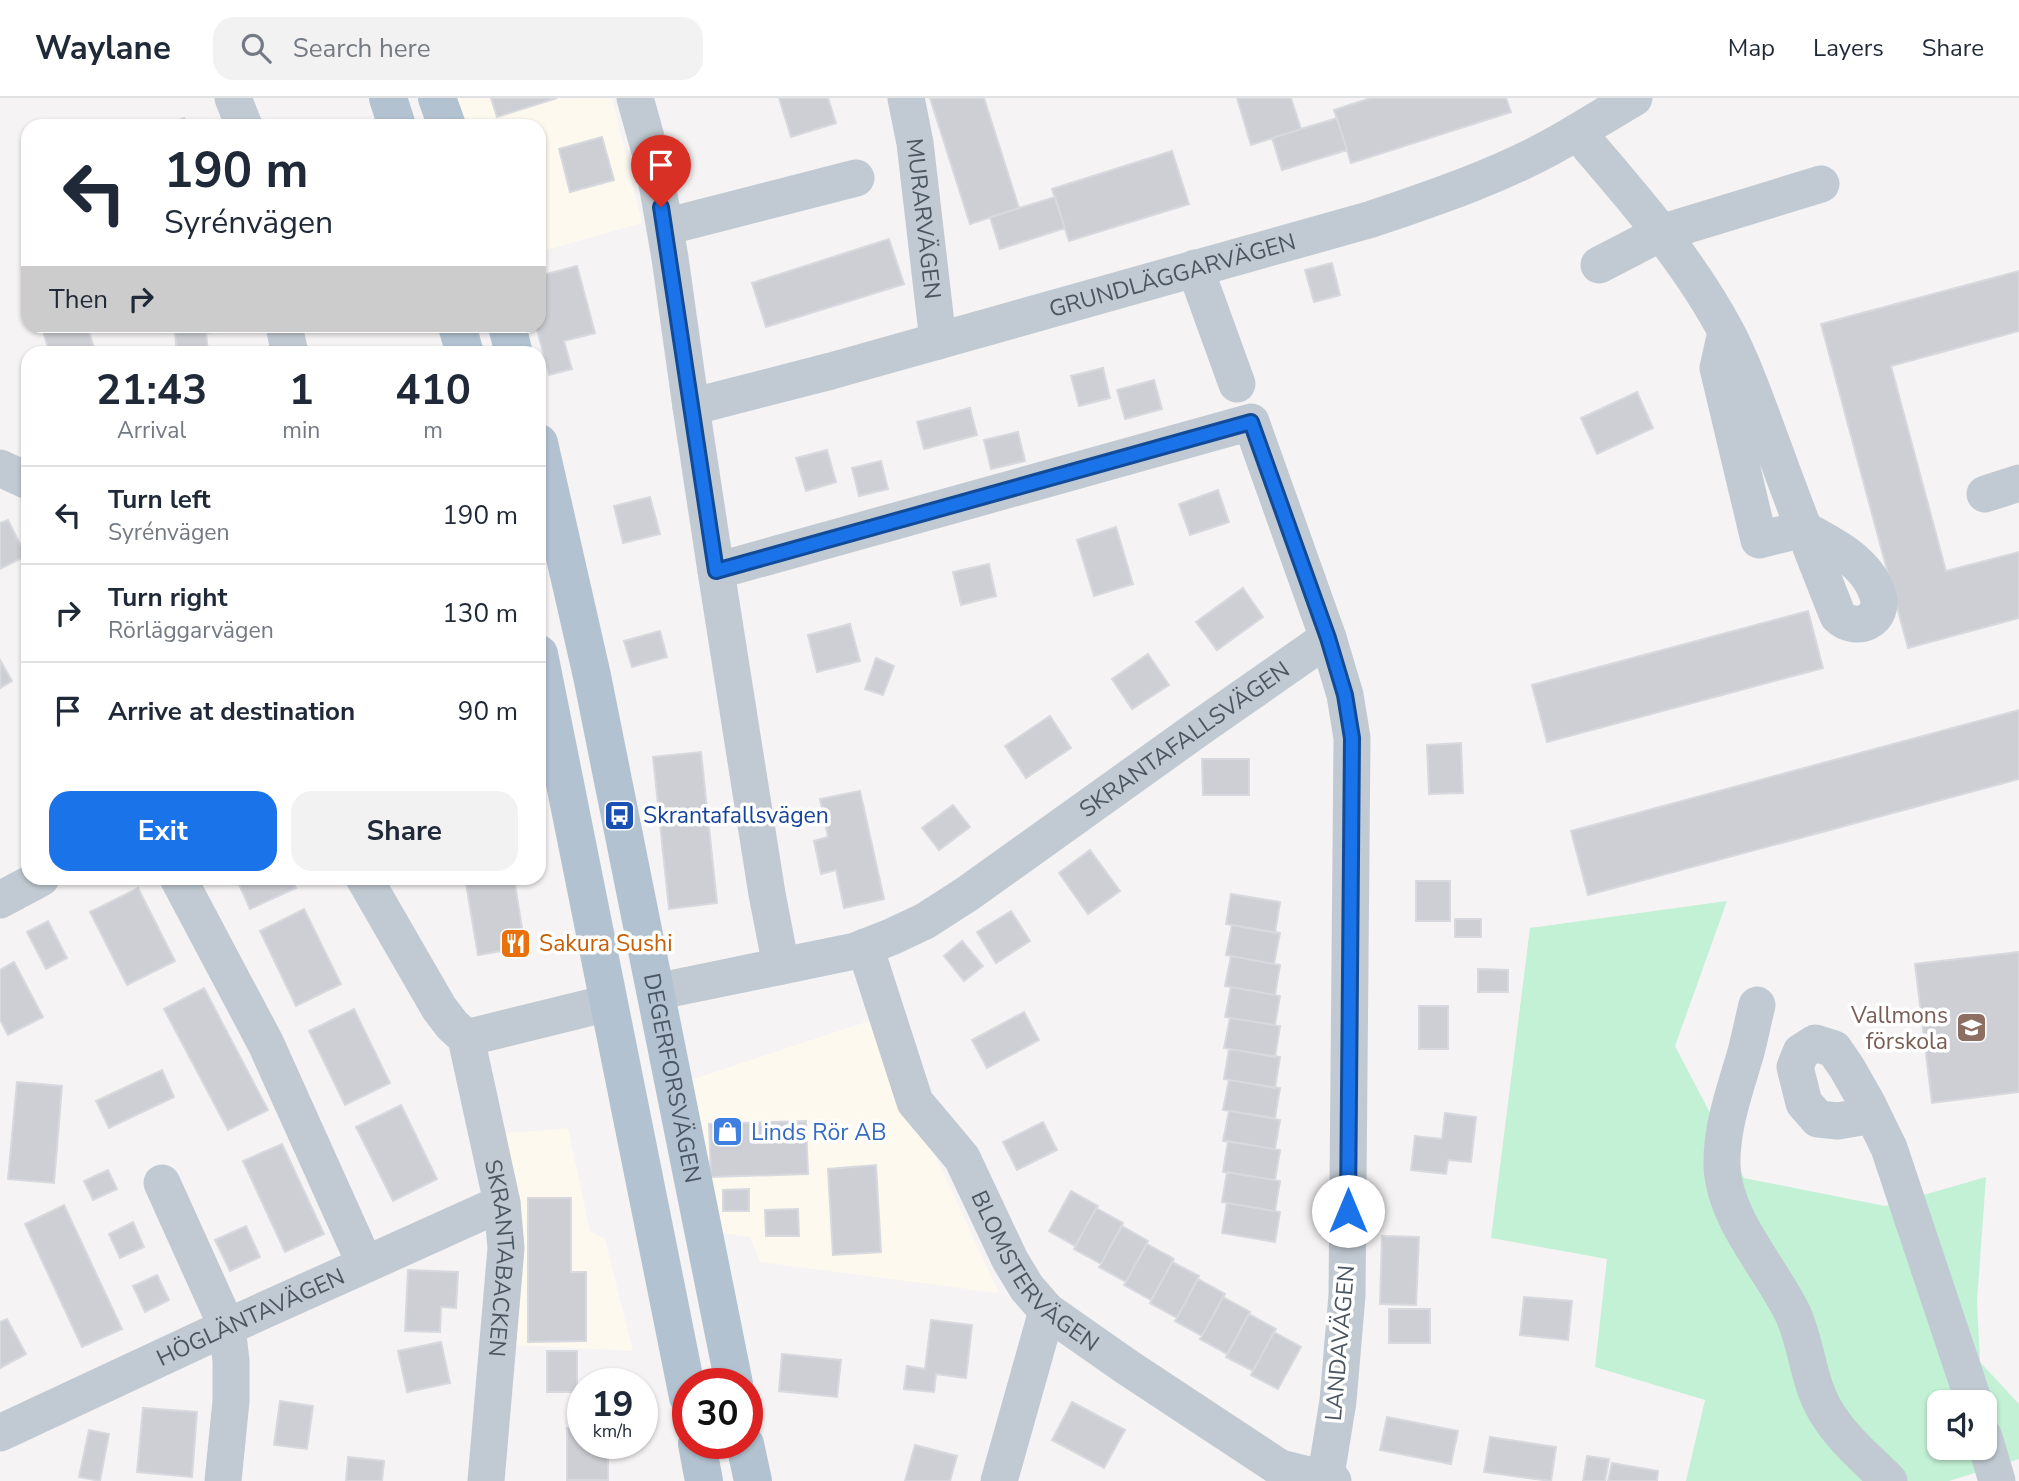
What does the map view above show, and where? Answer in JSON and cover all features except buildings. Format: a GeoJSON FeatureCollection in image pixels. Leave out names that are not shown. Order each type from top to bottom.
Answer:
{"type":"FeatureCollection","features":[{"type":"Feature","properties":{"kind":"main road"},"geometry":{"type":"LineString","coordinates":[[388,98],[395,119]]}},
{"type":"Feature","properties":{"kind":"main road"},"geometry":{"type":"LineString","coordinates":[[437,98],[444,119]]}},
{"type":"Feature","properties":{"kind":"main road","name":"DEGERFORSVÄGEN"},"geometry":{"type":"LineString","coordinates":[[546,473],[593,676],[731,1368]]}},
{"type":"Feature","properties":{"kind":"main road","name":"DEGERFORSVÄGEN"},"geometry":{"type":"LineString","coordinates":[[546,689],[682,1368]]}},
{"type":"Feature","properties":{"kind":"main road"},"geometry":{"type":"LineString","coordinates":[[608,1003],[655,992]]}},
{"type":"Feature","properties":{"kind":"main road"},"geometry":{"type":"LineString","coordinates":[[700,1459],[704,1481]]}},
{"type":"Feature","properties":{"kind":"main road"},"geometry":{"type":"LineString","coordinates":[[749,1459],[753,1481]]}},
{"type":"Feature","properties":{"kind":"street"},"geometry":{"type":"LineString","coordinates":[[233,98],[241,119]]}},
{"type":"Feature","properties":{"kind":"street"},"geometry":{"type":"LineString","coordinates":[[635,98],[654,166],[665,227],[716,571],[767,894],[781,966]]}},
{"type":"Feature","properties":{"kind":"street","name":"MURARVÄGEN"},"geometry":{"type":"LineString","coordinates":[[906,98],[915,143],[938,341]]}},
{"type":"Feature","properties":{"kind":"street","name":"GRUNDLÄGGARVÄGEN"},"geometry":{"type":"LineString","coordinates":[[691,407],[831,371],[1372,219],[1446,194],[1503,170],[1577,132],[1618,102]]}},
{"type":"Feature","properties":{"kind":"street"},"geometry":{"type":"LineString","coordinates":[[1577,132],[1661,233],[1694,278],[1726,332],[1745,372],[1803,529]]}},
{"type":"Feature","properties":{"kind":"street"},"geometry":{"type":"LineString","coordinates":[[665,227],[856,178]]}},
{"type":"Feature","properties":{"kind":"street"},"geometry":{"type":"LineString","coordinates":[[1599,265],[1661,233],[1821,184]]}},
{"type":"Feature","properties":{"kind":"street"},"geometry":{"type":"LineString","coordinates":[[1195,268],[1237,384]]}},
{"type":"Feature","properties":{"kind":"street","name":"LANDAVÄGEN"},"geometry":{"type":"LineString","coordinates":[[716,571],[1251,422],[1328,638],[1345,695],[1352,738],[1347,1295],[1339,1401],[1328,1481]]}},
{"type":"Feature","properties":{"kind":"street"},"geometry":{"type":"LineString","coordinates":[[0,468],[21,478]]}},
{"type":"Feature","properties":{"kind":"street","name":"SKRANTAFALLSVÄGEN"},"geometry":{"type":"LineString","coordinates":[[655,992],[865,947],[925,921],[1328,638]]}},
{"type":"Feature","properties":{"kind":"street"},"geometry":{"type":"LineString","coordinates":[[0,900],[28,885]]}},
{"type":"Feature","properties":{"kind":"street"},"geometry":{"type":"LineString","coordinates":[[182,885],[266,1044],[365,1264]]}},
{"type":"Feature","properties":{"kind":"street"},"geometry":{"type":"LineString","coordinates":[[370,885],[439,1009],[466,1038],[608,1003]]}},
{"type":"Feature","properties":{"kind":"street","name":"BLOMSTERVÄGEN"},"geometry":{"type":"LineString","coordinates":[[865,947],[915,1102],[962,1158],[1010,1260],[1027,1288],[1047,1311],[1280,1468],[1328,1481]]}},
{"type":"Feature","properties":{"kind":"street"},"geometry":{"type":"LineString","coordinates":[[1757,1005],[1727,1116],[1722,1166],[1727,1192],[1739,1224],[1794,1317],[1824,1408],[1843,1435],[1889,1481]]}},
{"type":"Feature","properties":{"kind":"street","name":"SKRANTABACKEN"},"geometry":{"type":"LineString","coordinates":[[466,1038],[502,1203],[506,1248],[486,1481]]}},
{"type":"Feature","properties":{"kind":"street"},"geometry":{"type":"LineString","coordinates":[[1873,1115],[1889,1148],[1970,1390]]}},
{"type":"Feature","properties":{"kind":"street"},"geometry":{"type":"LineString","coordinates":[[162,1183],[227,1327],[231,1361],[231,1401],[223,1481]]}},
{"type":"Feature","properties":{"kind":"street","name":"HÖGLÄNTAVÄGEN"},"geometry":{"type":"LineString","coordinates":[[0,1433],[502,1203]]}},
{"type":"Feature","properties":{"kind":"street"},"geometry":{"type":"LineString","coordinates":[[999,1481],[1047,1311]]}},
{"type":"Feature","properties":{"kind":"street"},"geometry":{"type":"LineString","coordinates":[[1991,1460],[1997,1481]]}},
{"type":"Feature","properties":{"kind":"shaded area"},"geometry":{"type":"Polygon","coordinates":[[[455,98],[612,98],[642,223],[546,250],[546,119],[462,119],[455,98]]]}},
{"type":"Feature","properties":{"kind":"shaded area"},"geometry":{"type":"Polygon","coordinates":[[[872,1020],[999,1293],[760,1262],[750,1237],[718,1232],[687,1081],[872,1020]]]}},
{"type":"Feature","properties":{"kind":"shaded area"},"geometry":{"type":"Polygon","coordinates":[[[568,1128],[590,1231],[605,1239],[633,1351],[516,1345],[500,1134],[568,1128]]]}},
{"type":"Feature","properties":{"kind":"green space"},"geometry":{"type":"Polygon","coordinates":[[[1727,901],[1675,1046],[1744,1178],[1885,1206],[1986,1177],[1977,1301],[1980,1362],[2019,1404],[2019,1459],[1949,1481],[1686,1481],[1705,1400],[1595,1367],[1607,1259],[1491,1238],[1530,928],[1727,901]]]}},
{"type":"Feature","properties":{"kind":"place","name":"Skrantafallsvägen"},"geometry":{"type":"Point","coordinates":[620,815]}},
{"type":"Feature","properties":{"kind":"place","name":"Sakura Sushi"},"geometry":{"type":"Point","coordinates":[516,943]}},
{"type":"Feature","properties":{"kind":"place","name":"Vallmons förskola"},"geometry":{"type":"Point","coordinates":[1971,1028]}},
{"type":"Feature","properties":{"kind":"place","name":"Linds Rör AB"},"geometry":{"type":"Point","coordinates":[728,1132]}},
{"type":"Feature","properties":{"kind":"route"},"geometry":{"type":"LineString","coordinates":[[661,207],[716,571],[1251,422],[1328,638],[1345,695],[1352,738],[1348,1211]]}}]}
